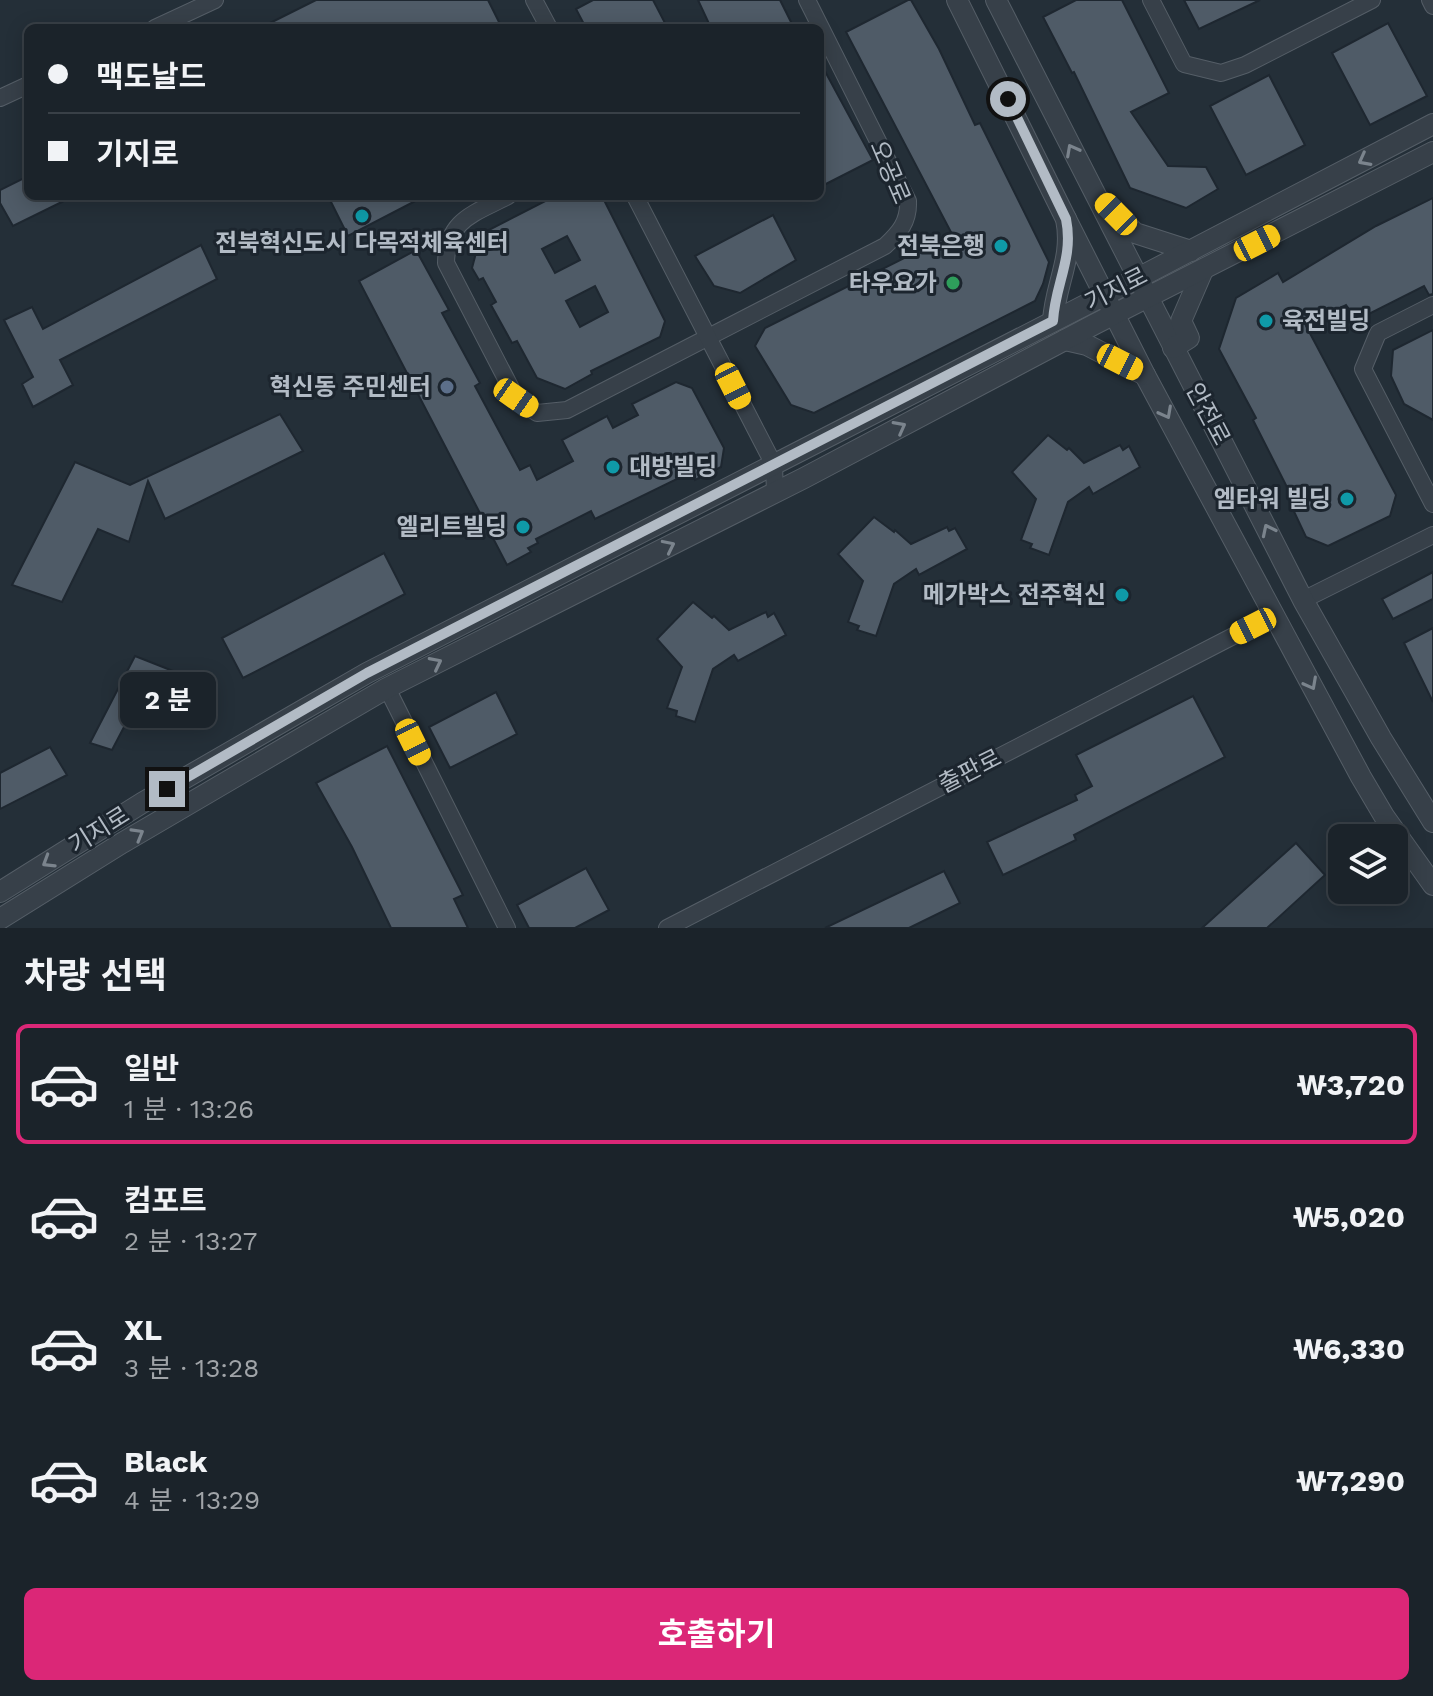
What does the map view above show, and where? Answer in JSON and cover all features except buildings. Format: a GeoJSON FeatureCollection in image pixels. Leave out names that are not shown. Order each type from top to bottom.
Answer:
{"type":"FeatureCollection","features":[{"type":"Feature","properties":{"kind":"street"},"geometry":{"type":"LineString","coordinates":[[164,24],[215,0]]}},
{"type":"Feature","properties":{"kind":"street"},"geometry":{"type":"LineString","coordinates":[[534,0],[547,24]]}},
{"type":"Feature","properties":{"kind":"street","name":"오공로"},"geometry":{"type":"LineString","coordinates":[[807,0],[819,24]]}},
{"type":"Feature","properties":{"kind":"street","name":"안전로"},"geometry":{"type":"LineString","coordinates":[[957,0],[1103,294],[1274,615],[1384,816],[1433,885]]}},
{"type":"Feature","properties":{"kind":"street","name":"안전로"},"geometry":{"type":"LineString","coordinates":[[996,0],[1303,600],[1381,738],[1433,822]]}},
{"type":"Feature","properties":{"kind":"street"},"geometry":{"type":"LineString","coordinates":[[1151,0],[1184,64],[1221,73],[1245,65],[1372,0]]}},
{"type":"Feature","properties":{"kind":"street"},"geometry":{"type":"LineString","coordinates":[[1430,0],[1433,6]]}},
{"type":"Feature","properties":{"kind":"street","name":"오공로"},"geometry":{"type":"LineString","coordinates":[[501,200],[458,223],[447,245],[446,263],[516,398],[537,413],[567,410],[885,246],[903,229],[909,210],[908,201],[824,34]]}},
{"type":"Feature","properties":{"kind":"street"},"geometry":{"type":"LineString","coordinates":[[0,98],[24,87]]}},
{"type":"Feature","properties":{"kind":"street","name":"기지로"},"geometry":{"type":"LineString","coordinates":[[0,892],[142,803],[367,673],[1433,124]]}},
{"type":"Feature","properties":{"kind":"street","name":"기지로"},"geometry":{"type":"LineString","coordinates":[[0,919],[122,843],[387,688],[775,493],[1065,340],[1433,152]]}},
{"type":"Feature","properties":{"kind":"street"},"geometry":{"type":"LineString","coordinates":[[1097,195],[1135,233],[1191,251]]}},
{"type":"Feature","properties":{"kind":"street"},"geometry":{"type":"LineString","coordinates":[[637,200],[774,465],[775,493]]}},
{"type":"Feature","properties":{"kind":"street"},"geometry":{"type":"LineString","coordinates":[[1053,321],[1054,302],[1070,248],[1066,219]]}},
{"type":"Feature","properties":{"kind":"street"},"geometry":{"type":"LineString","coordinates":[[1173,348],[1189,338],[1181,321],[1203,270]]}},
{"type":"Feature","properties":{"kind":"street"},"geometry":{"type":"LineString","coordinates":[[1433,305],[1378,333],[1363,369],[1433,504]]}},
{"type":"Feature","properties":{"kind":"street"},"geometry":{"type":"LineString","coordinates":[[1065,340],[1087,345],[1145,375]]}},
{"type":"Feature","properties":{"kind":"street"},"geometry":{"type":"LineString","coordinates":[[1303,600],[1433,535]]}},
{"type":"Feature","properties":{"kind":"street","name":"출판로"},"geometry":{"type":"LineString","coordinates":[[667,928],[1274,615]]}},
{"type":"Feature","properties":{"kind":"street"},"geometry":{"type":"LineString","coordinates":[[387,688],[507,928]]}},
{"type":"Feature","properties":{"kind":"place","name":"전북혁신도시 다목적체육센터"},"geometry":{"type":"Point","coordinates":[362,216]}},
{"type":"Feature","properties":{"kind":"place","name":"전북은행"},"geometry":{"type":"Point","coordinates":[1001,246]}},
{"type":"Feature","properties":{"kind":"place","name":"타우요가"},"geometry":{"type":"Point","coordinates":[953,283]}},
{"type":"Feature","properties":{"kind":"place","name":"육전빌딩"},"geometry":{"type":"Point","coordinates":[1266,321]}},
{"type":"Feature","properties":{"kind":"place","name":"혁신동 주민센터"},"geometry":{"type":"Point","coordinates":[447,387]}},
{"type":"Feature","properties":{"kind":"place","name":"대방빌딩"},"geometry":{"type":"Point","coordinates":[613,467]}},
{"type":"Feature","properties":{"kind":"place","name":"엠타워 빌딩"},"geometry":{"type":"Point","coordinates":[1347,499]}},
{"type":"Feature","properties":{"kind":"place","name":"엘리트빌딩"},"geometry":{"type":"Point","coordinates":[523,527]}},
{"type":"Feature","properties":{"kind":"place","name":"메가박스 전주혁신"},"geometry":{"type":"Point","coordinates":[1122,595]}},
{"type":"Feature","properties":{"kind":"route"},"geometry":{"type":"LineString","coordinates":[[167,789],[367,673],[1053,321],[1054,302],[1062,283],[1070,236],[1066,219],[1008,99]]}}]}
